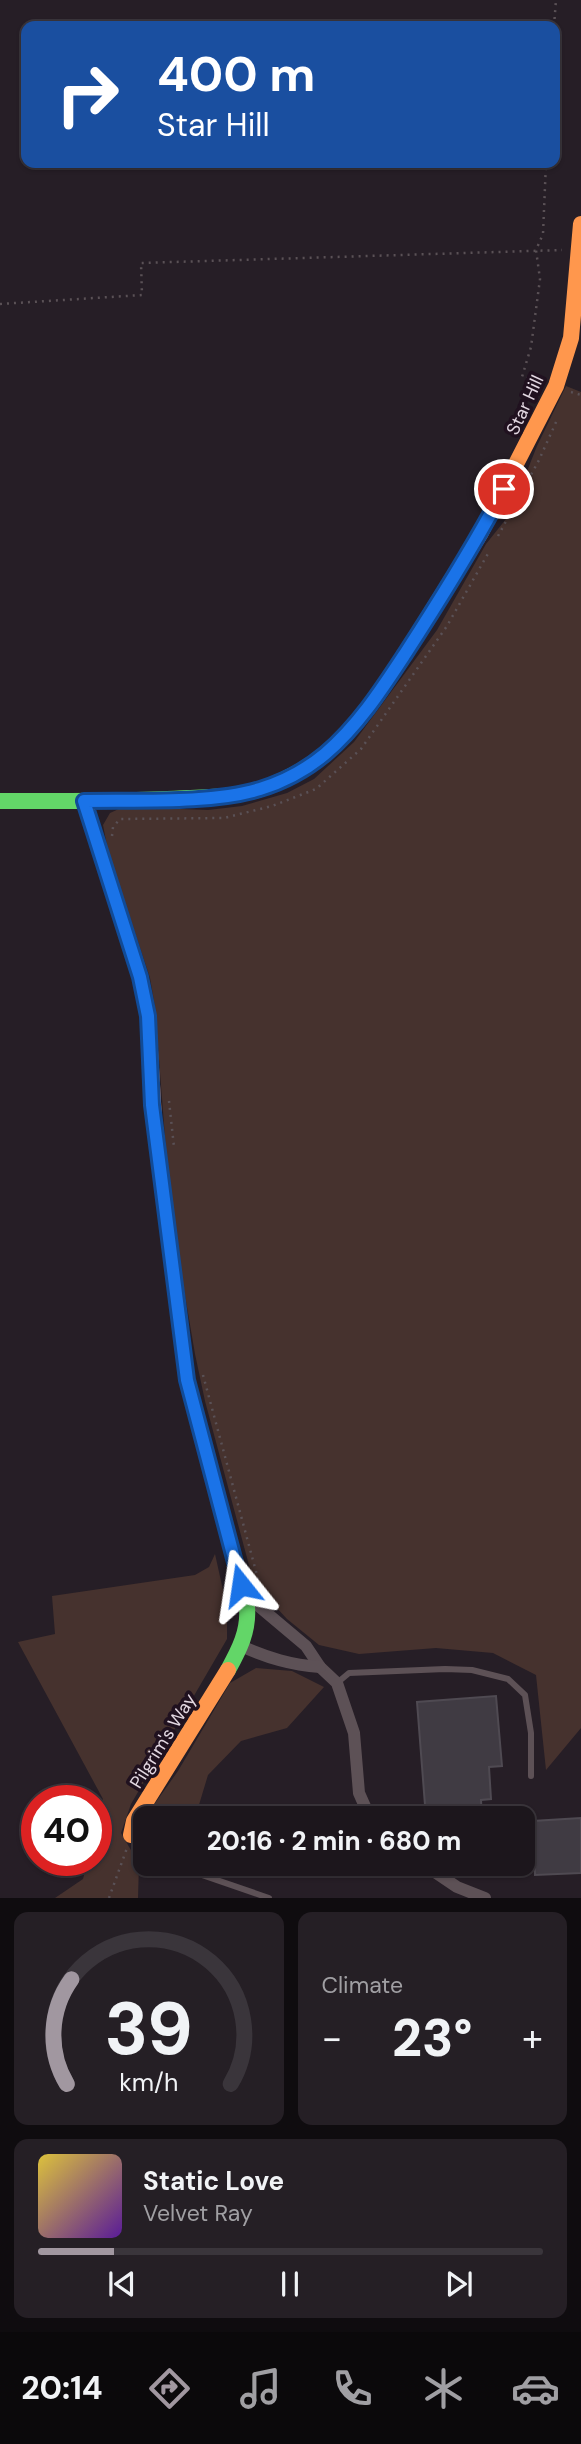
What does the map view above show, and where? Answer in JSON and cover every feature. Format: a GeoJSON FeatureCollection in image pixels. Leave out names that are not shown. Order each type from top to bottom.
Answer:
{"type":"FeatureCollection","features":[{"type":"Feature","properties":{"kind":"street","name":"Star Hill"},"geometry":{"type":"LineString","coordinates":[[0,801],[145,800],[260,789],[298,772],[325,754],[353,727],[376,698],[428,619],[480,534],[556,386],[571,338],[581,224]]}},
{"type":"Feature","properties":{"kind":"street","name":"Pilgrim's Way"},"geometry":{"type":"LineString","coordinates":[[84,801],[140,977],[148,1016],[152,1105],[187,1380],[247,1607],[248,1621],[241,1646],[218,1688],[143,1806]]}},
{"type":"Feature","properties":{"kind":"street"},"geometry":{"type":"LineString","coordinates":[[243,1593],[306,1646],[320,1667],[337,1683],[354,1734],[359,1793],[363,1806]]}},
{"type":"Feature","properties":{"kind":"street"},"geometry":{"type":"LineString","coordinates":[[241,1646],[270,1659],[294,1665],[320,1667]]}},
{"type":"Feature","properties":{"kind":"street"},"geometry":{"type":"LineString","coordinates":[[442,1876],[485,1898]]}},
{"type":"Feature","properties":{"kind":"lane"},"geometry":{"type":"LineString","coordinates":[[337,1683],[349,1673],[445,1669],[472,1670],[508,1679],[525,1695],[531,1733],[531,1776]]}},
{"type":"Feature","properties":{"kind":"lane"},"geometry":{"type":"LineString","coordinates":[[205,1876],[269,1898]]}},
{"type":"Feature","properties":{"kind":"path"},"geometry":{"type":"LineString","coordinates":[[554,21],[556,0]]}},
{"type":"Feature","properties":{"kind":"path"},"geometry":{"type":"LineString","coordinates":[[546,168],[543,234],[536,250],[540,279],[531,347],[522,377],[556,386]]}},
{"type":"Feature","properties":{"kind":"path"},"geometry":{"type":"LineString","coordinates":[[0,304],[142,295],[141,263],[580,250]]}},
{"type":"Feature","properties":{"kind":"path"},"geometry":{"type":"LineString","coordinates":[[498,536],[539,460],[560,414]]}},
{"type":"Feature","properties":{"kind":"path"},"geometry":{"type":"LineString","coordinates":[[114,847],[113,827],[120,819],[223,818],[272,806],[316,789],[361,750],[447,626],[491,547]]}},
{"type":"Feature","properties":{"kind":"path"},"geometry":{"type":"LineString","coordinates":[[168,1093],[174,1149]]}},
{"type":"Feature","properties":{"kind":"path"},"geometry":{"type":"LineString","coordinates":[[202,1371],[261,1590],[243,1593]]}},
{"type":"Feature","properties":{"kind":"path"},"geometry":{"type":"LineString","coordinates":[[108,1898],[133,1851]]}},
{"type":"Feature","properties":{"kind":"shaded area"},"geometry":{"type":"Polygon","coordinates":[[[566,386],[581,392],[581,1728],[546,1770],[536,1675],[493,1653],[436,1648],[359,1654],[319,1645],[287,1619],[251,1580],[205,1401],[179,1260],[150,978],[108,851],[103,825],[110,813],[123,807],[208,810],[242,806],[287,793],[314,779],[354,742],[437,630],[486,544],[510,514],[537,446],[566,386]]]}},
{"type":"Feature","properties":{"kind":"shaded area"},"geometry":{"type":"Polygon","coordinates":[[[215,1554],[227,1608],[227,1639],[131,1804],[121,1833],[133,1854],[133,1876],[139,1876],[138,1898],[55,1898],[84,1876],[112,1876],[112,1785],[95,1785],[18,1642],[55,1634],[52,1596],[195,1575],[209,1567],[215,1554]]]}},
{"type":"Feature","properties":{"kind":"shaded area"},"geometry":{"type":"Polygon","coordinates":[[[256,1668],[292,1671],[324,1687],[287,1728],[241,1741],[208,1775],[199,1806],[153,1806],[178,1771],[230,1683],[256,1668]]]}},
{"type":"Feature","properties":{"kind":"building"},"geometry":{"type":"Polygon","coordinates":[[[496,1696],[502,1766],[489,1767],[491,1799],[481,1800],[481,1806],[425,1806],[417,1702],[496,1696]]]}},
{"type":"Feature","properties":{"kind":"building"},"geometry":{"type":"Polygon","coordinates":[[[581,1818],[581,1873],[535,1875],[535,1821],[581,1818]]]}},
{"type":"Feature","properties":{"kind":"traffic: fast"},"geometry":{"type":"LineString","coordinates":[[0,801],[117,801],[215,797],[243,794],[269,786],[311,764],[352,728],[414,640]]}},
{"type":"Feature","properties":{"kind":"traffic: fast"},"geometry":{"type":"LineString","coordinates":[[154,1119],[187,1380],[247,1607],[245,1632],[228,1670]]}},
{"type":"Feature","properties":{"kind":"traffic: slow"},"geometry":{"type":"LineString","coordinates":[[414,640],[480,534],[556,386],[571,338],[581,224]]}},
{"type":"Feature","properties":{"kind":"traffic: slow"},"geometry":{"type":"LineString","coordinates":[[84,801],[140,977],[148,1016],[154,1119]]}},
{"type":"Feature","properties":{"kind":"traffic: slow"},"geometry":{"type":"LineString","coordinates":[[131,1835],[134,1821],[228,1670]]}},
{"type":"Feature","properties":{"kind":"route"},"geometry":{"type":"LineString","coordinates":[[241,1585],[187,1380],[152,1105],[148,1016],[140,977],[84,801],[224,796],[260,789],[298,772],[325,754],[353,727],[376,698],[428,619],[504,489]]}}]}
